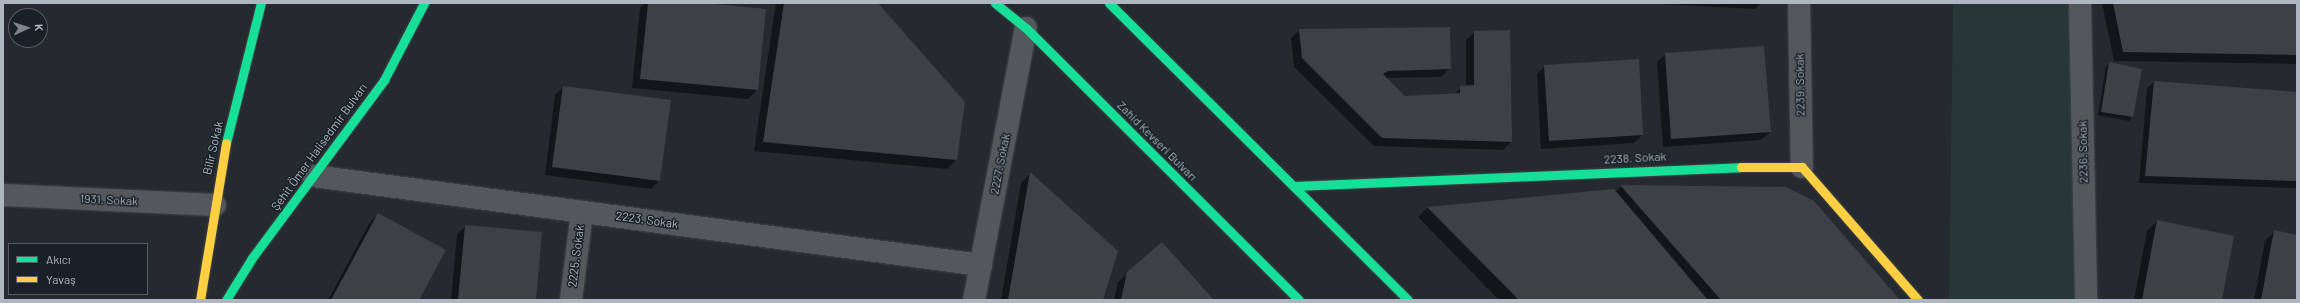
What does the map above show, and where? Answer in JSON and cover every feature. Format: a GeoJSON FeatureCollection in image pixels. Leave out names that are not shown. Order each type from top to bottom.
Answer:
{"type":"FeatureCollection","features":[{"type":"Feature","properties":{"kind":"street","name":"Bilir Sokak"},"geometry":{"type":"LineString","coordinates":[[200,300],[220,168],[261,3]]}},
{"type":"Feature","properties":{"kind":"street","name":"Şehit Ömer Halisedmir Bulvarı"},"geometry":{"type":"LineString","coordinates":[[226,300],[252,258],[384,80],[424,3]]}},
{"type":"Feature","properties":{"kind":"street","name":"Zahid Kevseri Bulvarı"},"geometry":{"type":"LineString","coordinates":[[995,3],[1026,28],[1300,300]]}},
{"type":"Feature","properties":{"kind":"street"},"geometry":{"type":"LineString","coordinates":[[1109,3],[1408,300]]}},
{"type":"Feature","properties":{"kind":"street","name":"2239. Sokak"},"geometry":{"type":"LineString","coordinates":[[1799,3],[1802,167]]}},
{"type":"Feature","properties":{"kind":"street","name":"2236. Sokak"},"geometry":{"type":"LineString","coordinates":[[2080,3],[2086,300]]}},
{"type":"Feature","properties":{"kind":"street","name":"2227. Sokak"},"geometry":{"type":"LineString","coordinates":[[974,300],[1026,28]]}},
{"type":"Feature","properties":{"kind":"street","name":"2238. Sokak"},"geometry":{"type":"LineString","coordinates":[[1294,186],[1694,167],[1802,167]]}},
{"type":"Feature","properties":{"kind":"street"},"geometry":{"type":"LineString","coordinates":[[1802,167],[1918,300]]}},
{"type":"Feature","properties":{"kind":"street","name":"2223. Sokak"},"geometry":{"type":"LineString","coordinates":[[313,176],[981,265]]}},
{"type":"Feature","properties":{"kind":"street","name":"1931. Sokak"},"geometry":{"type":"LineString","coordinates":[[3,194],[215,205]]}},
{"type":"Feature","properties":{"kind":"street","name":"2225. Sokak"},"geometry":{"type":"LineString","coordinates":[[571,300],[582,212]]}},
{"type":"Feature","properties":{"kind":"shaded area"},"geometry":{"type":"Polygon","coordinates":[[[1953,3],[2080,3],[2086,300],[1949,300],[1953,3]]]}},
{"type":"Feature","properties":{"kind":"building"},"geometry":{"type":"Polygon","coordinates":[[[648,3],[704,3],[766,9],[758,90],[640,79],[648,3]]]}},
{"type":"Feature","properties":{"kind":"building"},"geometry":{"type":"Polygon","coordinates":[[[784,3],[878,3],[965,102],[957,160],[763,142],[784,3]]]}},
{"type":"Feature","properties":{"kind":"building"},"geometry":{"type":"Polygon","coordinates":[[[2113,3],[2297,3],[2297,55],[2123,52],[2113,3]]]}},
{"type":"Feature","properties":{"kind":"building"},"geometry":{"type":"Polygon","coordinates":[[[1450,27],[1451,69],[1388,71],[1383,74],[1405,96],[1460,93],[1460,86],[1474,85],[1474,31],[1510,30],[1512,142],[1382,138],[1302,58],[1299,29],[1450,27]]]}},
{"type":"Feature","properties":{"kind":"building"},"geometry":{"type":"Polygon","coordinates":[[[1764,46],[1771,132],[1671,139],[1665,53],[1764,46]]]}},
{"type":"Feature","properties":{"kind":"building"},"geometry":{"type":"Polygon","coordinates":[[[1639,59],[1643,135],[1549,141],[1544,65],[1639,59]]]}},
{"type":"Feature","properties":{"kind":"building"},"geometry":{"type":"Polygon","coordinates":[[[2109,62],[2142,69],[2133,117],[2101,112],[2109,62]]]}},
{"type":"Feature","properties":{"kind":"building"},"geometry":{"type":"Polygon","coordinates":[[[2154,81],[2297,92],[2297,181],[2145,176],[2154,81]]]}},
{"type":"Feature","properties":{"kind":"building"},"geometry":{"type":"Polygon","coordinates":[[[563,86],[671,100],[660,181],[552,167],[563,86]]]}},
{"type":"Feature","properties":{"kind":"building"},"geometry":{"type":"Polygon","coordinates":[[[1030,172],[1118,251],[1103,300],[1008,300],[1030,172]]]}},
{"type":"Feature","properties":{"kind":"building"},"geometry":{"type":"Polygon","coordinates":[[[1620,185],[1786,187],[1814,201],[1900,300],[1721,300],[1620,185]]]}},
{"type":"Feature","properties":{"kind":"building"},"geometry":{"type":"Polygon","coordinates":[[[1614,189],[1708,300],[1519,300],[1427,207],[1614,189]]]}},
{"type":"Feature","properties":{"kind":"building"},"geometry":{"type":"Polygon","coordinates":[[[378,213],[446,250],[419,300],[331,300],[378,213]]]}},
{"type":"Feature","properties":{"kind":"building"},"geometry":{"type":"Polygon","coordinates":[[[2157,220],[2234,236],[2222,300],[2142,300],[2157,220]]]}},
{"type":"Feature","properties":{"kind":"building"},"geometry":{"type":"Polygon","coordinates":[[[465,225],[542,232],[536,300],[458,300],[465,225]]]}},
{"type":"Feature","properties":{"kind":"building"},"geometry":{"type":"Polygon","coordinates":[[[2274,230],[2297,235],[2297,300],[2261,300],[2274,230]]]}},
{"type":"Feature","properties":{"kind":"building"},"geometry":{"type":"Polygon","coordinates":[[[1162,242],[1214,300],[1121,300],[1127,272],[1162,242]]]}},
{"type":"Feature","properties":{"kind":"traffic: fast"},"geometry":{"type":"LineString","coordinates":[[226,143],[261,3]]}},
{"type":"Feature","properties":{"kind":"traffic: fast"},"geometry":{"type":"LineString","coordinates":[[226,300],[252,258],[384,80],[424,3]]}},
{"type":"Feature","properties":{"kind":"traffic: fast"},"geometry":{"type":"LineString","coordinates":[[995,3],[1026,28],[1299,300]]}},
{"type":"Feature","properties":{"kind":"traffic: fast"},"geometry":{"type":"LineString","coordinates":[[1109,3],[1408,300]]}},
{"type":"Feature","properties":{"kind":"traffic: fast"},"geometry":{"type":"LineString","coordinates":[[1294,186],[1741,167]]}},
{"type":"Feature","properties":{"kind":"traffic: slow"},"geometry":{"type":"LineString","coordinates":[[200,300],[226,143]]}},
{"type":"Feature","properties":{"kind":"traffic: slow"},"geometry":{"type":"LineString","coordinates":[[1741,167],[1802,167],[1918,300]]}}]}
